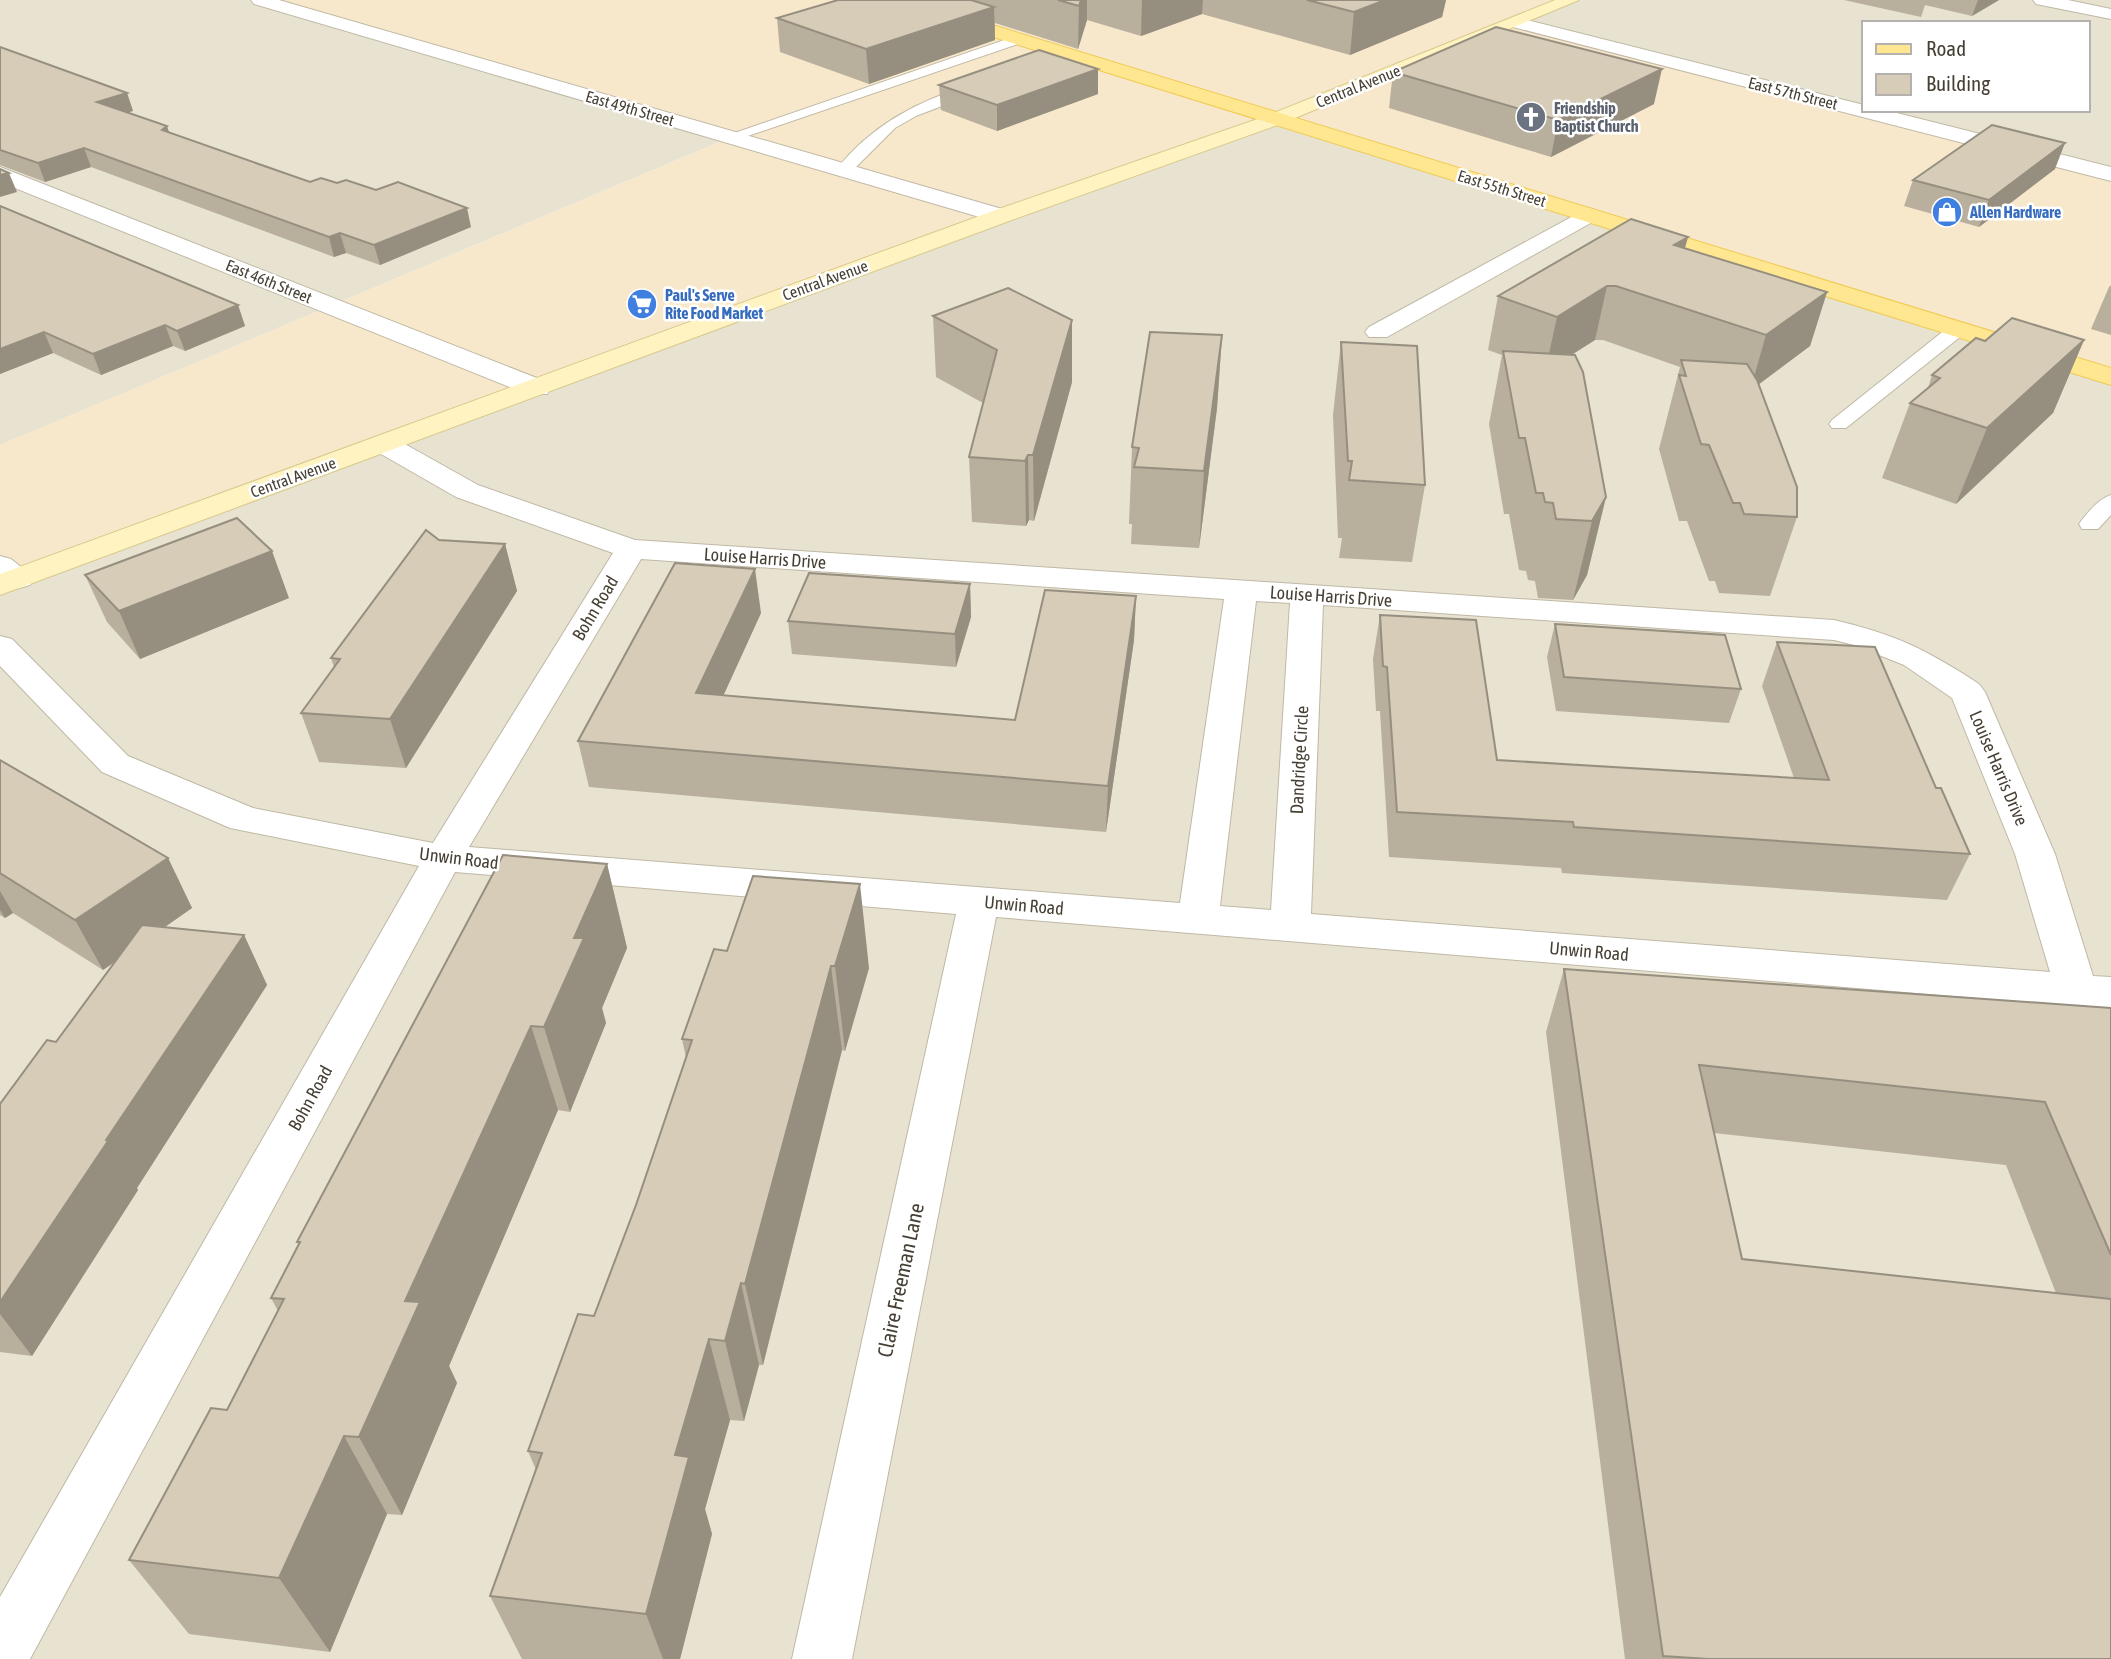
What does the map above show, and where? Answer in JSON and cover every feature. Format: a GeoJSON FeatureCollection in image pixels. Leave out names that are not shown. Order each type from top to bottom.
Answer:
{"type":"FeatureCollection","features":[{"type":"Feature","properties":{"kind":"main road","name":"East 55th Street"},"geometry":{"type":"LineString","coordinates":[[903,1],[2111,377]]}},
{"type":"Feature","properties":{"kind":"street","name":"East 49th Street"},"geometry":{"type":"LineString","coordinates":[[260,0],[1001,216]]}},
{"type":"Feature","properties":{"kind":"street","name":"Central Avenue"},"geometry":{"type":"LineString","coordinates":[[6,576],[384,444],[1001,216],[1276,119],[1570,0]]}},
{"type":"Feature","properties":{"kind":"street"},"geometry":{"type":"LineString","coordinates":[[2042,0],[2111,14]]}},
{"type":"Feature","properties":{"kind":"street","name":"East 57th Street"},"geometry":{"type":"LineString","coordinates":[[1515,22],[1862,110]]}},
{"type":"Feature","properties":{"kind":"street","name":"East 57th Street"},"geometry":{"type":"LineString","coordinates":[[1868,112],[2111,174]]}},
{"type":"Feature","properties":{"kind":"street","name":"East 46th Street"},"geometry":{"type":"LineString","coordinates":[[0,174],[537,388]]}},
{"type":"Feature","properties":{"kind":"street"},"geometry":{"type":"LineString","coordinates":[[1378,332],[1588,215]]}},
{"type":"Feature","properties":{"kind":"street","name":"Louise Harris Drive"},"geometry":{"type":"LineString","coordinates":[[384,444],[467,491],[631,549],[1834,630],[1866,637],[1916,658],[1968,692],[2094,992]]}},
{"type":"Feature","properties":{"kind":"street","name":"Bohn Road"},"geometry":{"type":"LineString","coordinates":[[0,1655],[443,859],[631,549]]}},
{"type":"Feature","properties":{"kind":"street"},"geometry":{"type":"LineString","coordinates":[[1198,919],[1241,590]]}},
{"type":"Feature","properties":{"kind":"street","name":"Dandridge Circle"},"geometry":{"type":"LineString","coordinates":[[1290,926],[1307,594]]}},
{"type":"Feature","properties":{"kind":"street","name":"Unwin Road"},"geometry":{"type":"LineString","coordinates":[[0,646],[115,764],[244,819],[443,859],[2094,992]]}},
{"type":"Feature","properties":{"kind":"street","name":"Claire Freeman Lane"},"geometry":{"type":"LineString","coordinates":[[822,1659],[979,901]]}},
{"type":"Feature","properties":{"kind":"lane"},"geometry":{"type":"LineString","coordinates":[[731,137],[1019,39]]}},
{"type":"Feature","properties":{"kind":"lane"},"geometry":{"type":"LineString","coordinates":[[1049,64],[1075,56]]}},
{"type":"Feature","properties":{"kind":"lane"},"geometry":{"type":"LineString","coordinates":[[844,170],[890,125],[911,113],[996,81]]}},
{"type":"Feature","properties":{"kind":"lane"},"geometry":{"type":"LineString","coordinates":[[1839,424],[1958,330]]}},
{"type":"Feature","properties":{"kind":"lane"},"geometry":{"type":"LineString","coordinates":[[2090,524],[2111,502]]}},
{"type":"Feature","properties":{"kind":"shaded area"},"geometry":{"type":"Polygon","coordinates":[[[0,0],[260,0],[731,137],[0,445],[0,0]]]}},
{"type":"Feature","properties":{"kind":"shaded area"},"geometry":{"type":"Polygon","coordinates":[[[260,0],[1570,0],[1516,21],[2111,174],[2111,377],[1276,119],[19,578],[0,566],[0,445],[730,138],[260,0]]]}},
{"type":"Feature","properties":{"kind":"shaded area"},"geometry":{"type":"Polygon","coordinates":[[[1570,0],[2111,0],[2111,174],[1868,112],[2090,112],[2090,21],[1862,21],[1862,110],[1515,22],[1570,0]]]}},
{"type":"Feature","properties":{"kind":"shaded area"},"geometry":{"type":"Polygon","coordinates":[[[1276,119],[2111,377],[2111,1659],[0,1659],[0,566],[1276,119]]]}},
{"type":"Feature","properties":{"kind":"building"},"geometry":{"type":"Polygon","coordinates":[[[838,0],[971,0],[994,7],[866,49],[777,18],[838,0]]]}},
{"type":"Feature","properties":{"kind":"building"},"geometry":{"type":"Polygon","coordinates":[[[1058,0],[1081,0],[1079,6],[1058,0]]]}},
{"type":"Feature","properties":{"kind":"building"},"geometry":{"type":"Polygon","coordinates":[[[1307,0],[1385,0],[1354,12],[1307,0]]]}},
{"type":"Feature","properties":{"kind":"building"},"geometry":{"type":"Polygon","coordinates":[[[1496,27],[1662,69],[1558,120],[1393,72],[1496,27]]]}},
{"type":"Feature","properties":{"kind":"building"},"geometry":{"type":"Polygon","coordinates":[[[0,47],[127,93],[97,102],[167,126],[162,130],[310,182],[321,178],[337,183],[346,180],[376,190],[398,182],[467,208],[374,245],[340,233],[329,237],[84,148],[38,163],[0,150],[0,47]]]}},
{"type":"Feature","properties":{"kind":"building"},"geometry":{"type":"Polygon","coordinates":[[[1039,50],[1098,69],[997,105],[939,85],[1039,50]]]}},
{"type":"Feature","properties":{"kind":"building"},"geometry":{"type":"Polygon","coordinates":[[[1992,125],[2065,143],[1989,200],[1913,180],[1992,125]]]}},
{"type":"Feature","properties":{"kind":"building"},"geometry":{"type":"Polygon","coordinates":[[[0,206],[238,305],[177,331],[165,325],[93,354],[44,332],[0,349],[0,206]]]}},
{"type":"Feature","properties":{"kind":"building"},"geometry":{"type":"Polygon","coordinates":[[[1631,219],[1688,237],[1674,245],[1827,292],[1766,335],[1616,286],[1607,286],[1557,317],[1498,296],[1631,219]]]}},
{"type":"Feature","properties":{"kind":"building"},"geometry":{"type":"Polygon","coordinates":[[[1008,288],[1072,320],[1033,455],[1028,455],[1025,461],[969,457],[997,350],[933,316],[1008,288]]]}},
{"type":"Feature","properties":{"kind":"building"},"geometry":{"type":"Polygon","coordinates":[[[2012,318],[2084,340],[1987,428],[1910,403],[1940,378],[1932,375],[1976,338],[1985,341],[2012,318]]]}},
{"type":"Feature","properties":{"kind":"building"},"geometry":{"type":"Polygon","coordinates":[[[1150,332],[1222,335],[1204,471],[1134,467],[1139,448],[1132,447],[1150,332]]]}},
{"type":"Feature","properties":{"kind":"building"},"geometry":{"type":"Polygon","coordinates":[[[1341,342],[1417,346],[1425,485],[1349,480],[1352,461],[1348,461],[1341,342]]]}},
{"type":"Feature","properties":{"kind":"building"},"geometry":{"type":"Polygon","coordinates":[[[1503,351],[1575,355],[1583,372],[1606,497],[1592,521],[1556,519],[1553,503],[1545,502],[1543,493],[1536,493],[1525,438],[1519,438],[1503,351]]]}},
{"type":"Feature","properties":{"kind":"building"},"geometry":{"type":"Polygon","coordinates":[[[1681,360],[1747,364],[1757,380],[1797,487],[1797,517],[1744,514],[1740,503],[1733,503],[1709,445],[1701,444],[1679,375],[1686,376],[1681,360]]]}},
{"type":"Feature","properties":{"kind":"building"},"geometry":{"type":"Polygon","coordinates":[[[237,518],[272,551],[119,611],[85,575],[237,518]]]}},
{"type":"Feature","properties":{"kind":"building"},"geometry":{"type":"Polygon","coordinates":[[[426,530],[439,540],[505,544],[390,719],[301,713],[340,659],[331,658],[426,530]]]}},
{"type":"Feature","properties":{"kind":"building"},"geometry":{"type":"Polygon","coordinates":[[[675,563],[755,569],[696,693],[1015,720],[1045,590],[1136,596],[1108,786],[578,741],[675,563]]]}},
{"type":"Feature","properties":{"kind":"building"},"geometry":{"type":"Polygon","coordinates":[[[809,573],[970,584],[955,634],[788,621],[809,573]]]}},
{"type":"Feature","properties":{"kind":"building"},"geometry":{"type":"Polygon","coordinates":[[[1380,615],[1476,620],[1497,760],[1829,780],[1777,642],[1875,647],[1936,788],[1941,788],[1970,854],[1574,827],[1573,822],[1397,812],[1387,667],[1383,666],[1380,615]]]}},
{"type":"Feature","properties":{"kind":"building"},"geometry":{"type":"Polygon","coordinates":[[[1555,624],[1725,635],[1741,689],[1564,677],[1555,624]]]}},
{"type":"Feature","properties":{"kind":"building"},"geometry":{"type":"Polygon","coordinates":[[[0,760],[168,858],[75,920],[0,873],[0,760]]]}},
{"type":"Feature","properties":{"kind":"building"},"geometry":{"type":"Polygon","coordinates":[[[503,855],[607,864],[574,938],[584,938],[544,1027],[531,1026],[405,1301],[420,1302],[359,1437],[344,1436],[279,1578],[129,1560],[211,1408],[227,1410],[284,1299],[271,1298],[300,1242],[297,1242],[503,855]]]}},
{"type":"Feature","properties":{"kind":"building"},"geometry":{"type":"Polygon","coordinates":[[[753,876],[860,884],[835,966],[831,966],[745,1284],[741,1283],[725,1341],[709,1339],[675,1455],[689,1457],[646,1614],[490,1596],[542,1453],[528,1451],[578,1314],[594,1316],[636,1205],[692,1040],[682,1039],[714,949],[727,951],[753,876]]]}},
{"type":"Feature","properties":{"kind":"building"},"geometry":{"type":"Polygon","coordinates":[[[142,925],[244,935],[0,1302],[0,1104],[47,1040],[56,1042],[142,925]]]}},
{"type":"Feature","properties":{"kind":"building"},"geometry":{"type":"Polygon","coordinates":[[[1564,969],[2111,1008],[2111,1255],[2045,1102],[1699,1065],[1742,1259],[2111,1299],[2111,1659],[1708,1659],[1663,1656],[1564,969]]]}},
{"type":"Feature","properties":{"kind":"place","name":"Friendship Baptist Church"},"geometry":{"type":"Point","coordinates":[1531,117]}},
{"type":"Feature","properties":{"kind":"place","name":"Allen Hardware"},"geometry":{"type":"Point","coordinates":[1947,212]}},
{"type":"Feature","properties":{"kind":"place","name":"Paul's Serve Rite Food Market"},"geometry":{"type":"Point","coordinates":[642,304]}}]}
